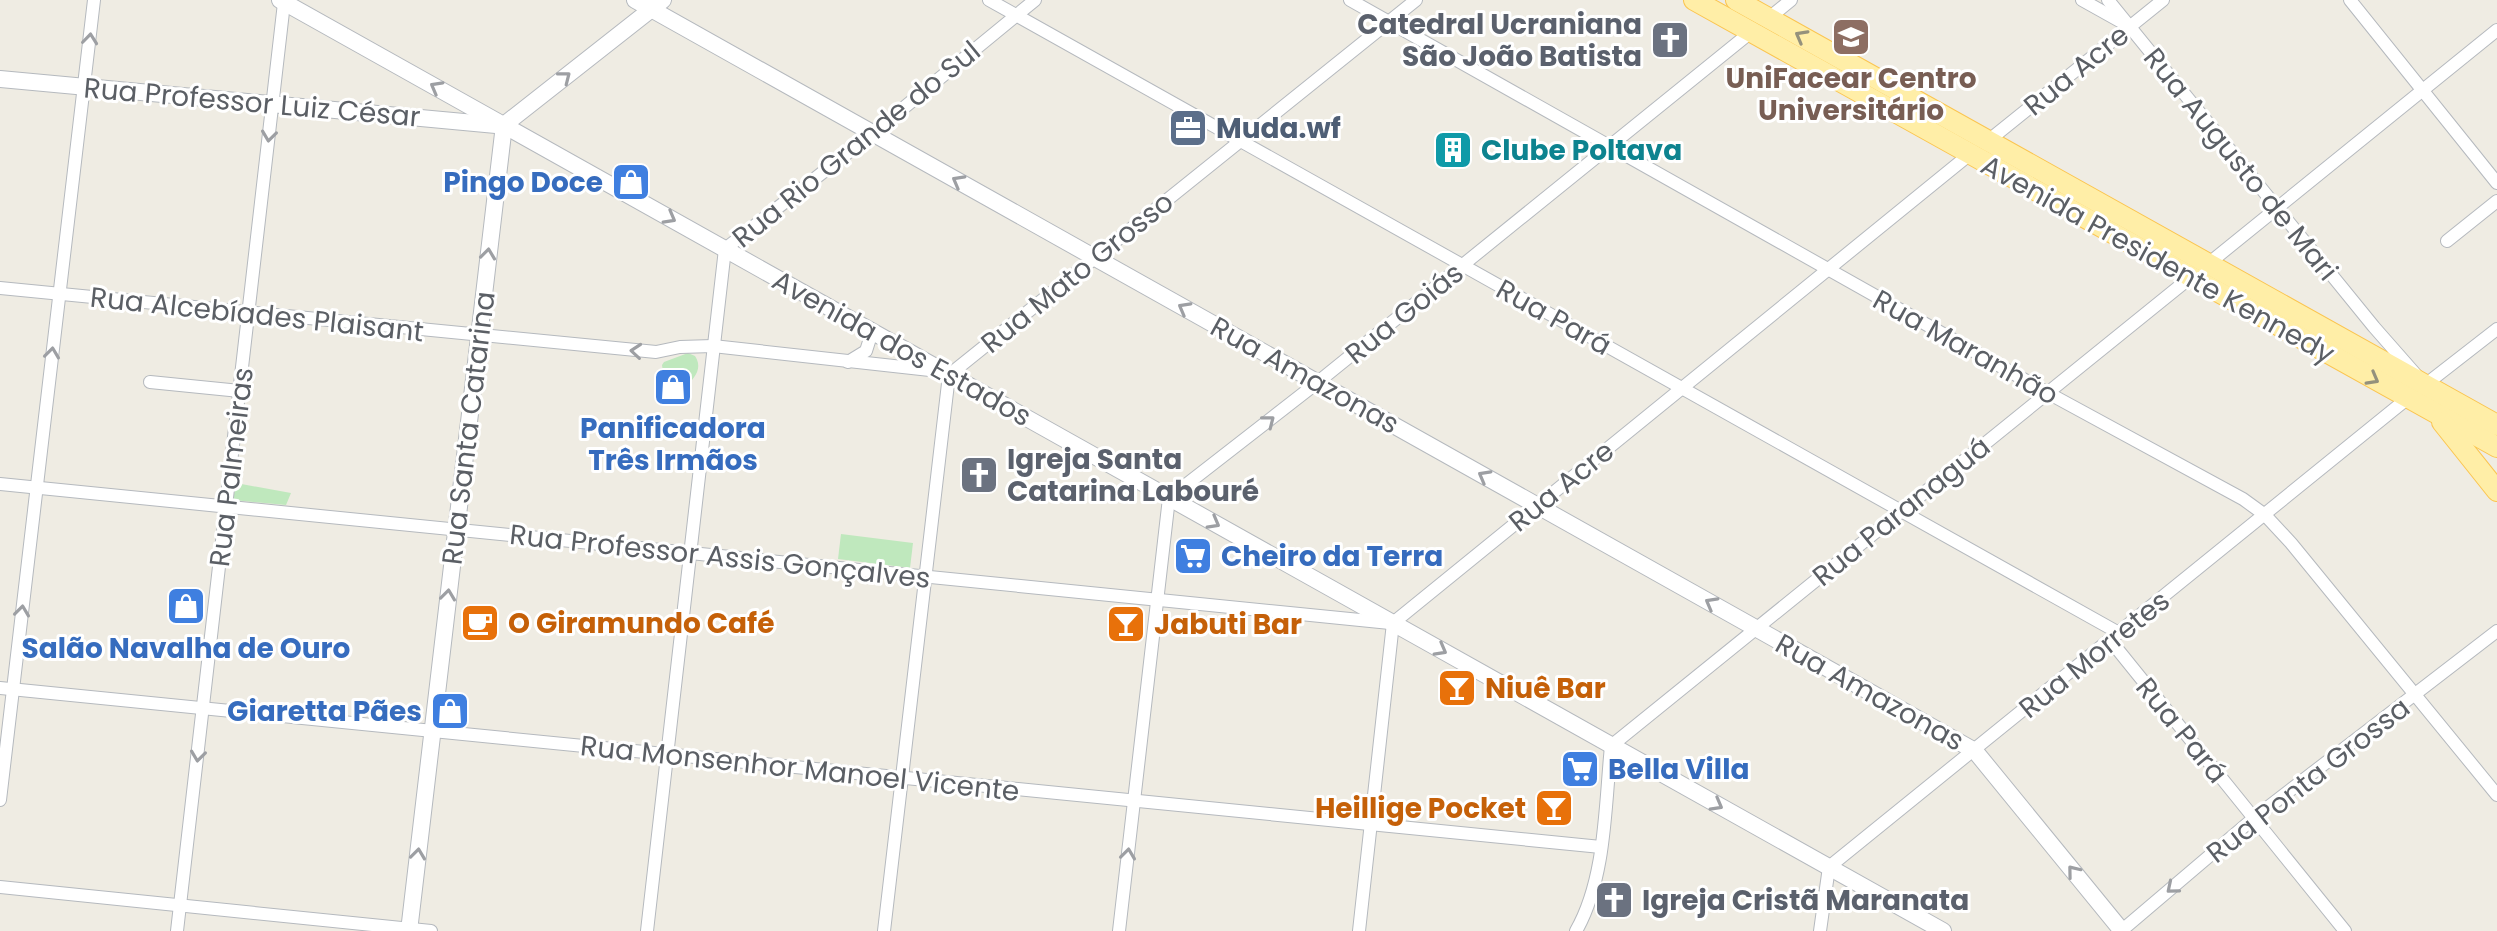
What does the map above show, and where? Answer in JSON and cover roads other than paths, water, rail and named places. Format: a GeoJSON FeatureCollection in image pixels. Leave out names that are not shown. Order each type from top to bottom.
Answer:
{"type":"FeatureCollection","features":[{"type":"Feature","properties":{"kind":"main road","name":"Avenida Presidente Kennedy"},"geometry":{"type":"LineString","coordinates":[[1694,0],[1970,154],[2037,180],[2208,264],[2425,385],[2497,447]]}},
{"type":"Feature","properties":{"kind":"main road","name":"Avenida Presidente Kennedy"},"geometry":{"type":"LineString","coordinates":[[1736,0],[1988,141],[2037,180],[2191,277],[2434,413],[2477,430]]}},
{"type":"Feature","properties":{"kind":"main road"},"geometry":{"type":"LineString","coordinates":[[2477,430],[2497,491]]}},
{"type":"Feature","properties":{"kind":"street"},"geometry":{"type":"LineString","coordinates":[[0,800],[6,689],[36,487],[94,0]]}},
{"type":"Feature","properties":{"kind":"street","name":"Rua Amazonas"},"geometry":{"type":"LineString","coordinates":[[635,0],[657,5],[873,133],[1975,751]]}},
{"type":"Feature","properties":{"kind":"street","name":"Rua Pará"},"geometry":{"type":"LineString","coordinates":[[989,0],[1901,511],[2115,637],[2345,931]]}},
{"type":"Feature","properties":{"kind":"street","name":"Rua Rio Grande do Sul"},"geometry":{"type":"LineString","coordinates":[[647,931],[725,249],[1035,0]]}},
{"type":"Feature","properties":{"kind":"street","name":"Rua Maranhão"},"geometry":{"type":"LineString","coordinates":[[1350,0],[2048,393],[2233,493],[2265,515],[2497,795]]}},
{"type":"Feature","properties":{"kind":"street","name":"Rua Mato Grosso"},"geometry":{"type":"LineString","coordinates":[[946,373],[1095,258],[1416,0]]}},
{"type":"Feature","properties":{"kind":"street"},"geometry":{"type":"LineString","coordinates":[[1769,18],[1791,0]]}},
{"type":"Feature","properties":{"kind":"street"},"geometry":{"type":"LineString","coordinates":[[2082,0],[2130,27]]}},
{"type":"Feature","properties":{"kind":"street","name":"Rua Augusto de Mari"},"geometry":{"type":"LineString","coordinates":[[2108,0],[2374,327],[2425,385]]}},
{"type":"Feature","properties":{"kind":"street","name":"Rua Acre"},"geometry":{"type":"LineString","coordinates":[[1988,141],[2163,0]]}},
{"type":"Feature","properties":{"kind":"street"},"geometry":{"type":"LineString","coordinates":[[2350,0],[2497,183]]}},
{"type":"Feature","properties":{"kind":"street","name":"Rua Palmeiras"},"geometry":{"type":"LineString","coordinates":[[177,931],[284,1]]}},
{"type":"Feature","properties":{"kind":"street","name":"Avenida dos Estados"},"geometry":{"type":"LineString","coordinates":[[284,1],[1943,931]]}},
{"type":"Feature","properties":{"kind":"street"},"geometry":{"type":"LineString","coordinates":[[504,125],[657,5]]}},
{"type":"Feature","properties":{"kind":"street"},"geometry":{"type":"LineString","coordinates":[[2208,264],[2497,30]]}},
{"type":"Feature","properties":{"kind":"street","name":"Rua Goiás"},"geometry":{"type":"LineString","coordinates":[[1169,498],[1318,382],[1751,32]]}},
{"type":"Feature","properties":{"kind":"street","name":"Rua Professor Luiz César"},"geometry":{"type":"LineString","coordinates":[[0,79],[504,125]]}},
{"type":"Feature","properties":{"kind":"street","name":"Rua Santa Catarina"},"geometry":{"type":"LineString","coordinates":[[410,930],[504,125]]}},
{"type":"Feature","properties":{"kind":"street","name":"Rua Acre"},"geometry":{"type":"LineString","coordinates":[[1393,623],[1970,154]]}},
{"type":"Feature","properties":{"kind":"street"},"geometry":{"type":"LineString","coordinates":[[2447,241],[2497,201]]}},
{"type":"Feature","properties":{"kind":"street","name":"Rua Paranaguá"},"geometry":{"type":"LineString","coordinates":[[1611,746],[2191,277]]}},
{"type":"Feature","properties":{"kind":"street","name":"Rua Alcebíades Plaisant"},"geometry":{"type":"LineString","coordinates":[[0,288],[656,352],[680,347],[713,346],[946,373]]}},
{"type":"Feature","properties":{"kind":"street"},"geometry":{"type":"LineString","coordinates":[[2364,351],[2371,344],[2374,327]]}},
{"type":"Feature","properties":{"kind":"street"},"geometry":{"type":"LineString","coordinates":[[2425,385],[2497,329]]}},
{"type":"Feature","properties":{"kind":"street"},"geometry":{"type":"LineString","coordinates":[[848,362],[866,351],[872,332]]}},
{"type":"Feature","properties":{"kind":"street"},"geometry":{"type":"LineString","coordinates":[[884,931],[946,373]]}},
{"type":"Feature","properties":{"kind":"street"},"geometry":{"type":"LineString","coordinates":[[150,382],[240,391]]}},
{"type":"Feature","properties":{"kind":"street","name":"Rua Morretes"},"geometry":{"type":"LineString","coordinates":[[1829,867],[2408,398]]}},
{"type":"Feature","properties":{"kind":"street","name":"Rua Professor Assis Gonçalves"},"geometry":{"type":"LineString","coordinates":[[0,484],[1393,623]]}},
{"type":"Feature","properties":{"kind":"street"},"geometry":{"type":"LineString","coordinates":[[1119,931],[1169,498]]}},
{"type":"Feature","properties":{"kind":"street"},"geometry":{"type":"LineString","coordinates":[[1359,931],[1393,623]]}},
{"type":"Feature","properties":{"kind":"street","name":"Rua Ponta Grossa"},"geometry":{"type":"LineString","coordinates":[[2121,931],[2254,818],[2497,631]]}},
{"type":"Feature","properties":{"kind":"street","name":"Rua Monsenhor Manoel Vicente"},"geometry":{"type":"LineString","coordinates":[[6,689],[1601,847]]}},
{"type":"Feature","properties":{"kind":"street"},"geometry":{"type":"LineString","coordinates":[[1576,931],[1590,902],[1601,847],[1611,746]]}},
{"type":"Feature","properties":{"kind":"street"},"geometry":{"type":"LineString","coordinates":[[1975,751],[2121,931]]}},
{"type":"Feature","properties":{"kind":"street"},"geometry":{"type":"LineString","coordinates":[[1820,931],[1829,867]]}},
{"type":"Feature","properties":{"kind":"street"},"geometry":{"type":"LineString","coordinates":[[0,887],[431,931]]}},
{"type":"Feature","properties":{"kind":"place","name":"UniFacear Centro Universitário"},"geometry":{"type":"Point","coordinates":[1851,37]}},
{"type":"Feature","properties":{"kind":"place","name":"Catedral Ucraniana São João Batista"},"geometry":{"type":"Point","coordinates":[1670,40]}},
{"type":"Feature","properties":{"kind":"place","name":"Muda.wf"},"geometry":{"type":"Point","coordinates":[1188,128]}},
{"type":"Feature","properties":{"kind":"place","name":"Clube Poltava"},"geometry":{"type":"Point","coordinates":[1453,150]}},
{"type":"Feature","properties":{"kind":"place","name":"Pingo Doce"},"geometry":{"type":"Point","coordinates":[631,182]}},
{"type":"Feature","properties":{"kind":"place","name":"Panificadora Três Irmãos"},"geometry":{"type":"Point","coordinates":[673,387]}},
{"type":"Feature","properties":{"kind":"place","name":"Igreja Santa Catarina Labouré"},"geometry":{"type":"Point","coordinates":[979,475]}},
{"type":"Feature","properties":{"kind":"place","name":"Cheiro da Terra"},"geometry":{"type":"Point","coordinates":[1193,556]}},
{"type":"Feature","properties":{"kind":"place","name":"Salão Navalha de Ouro"},"geometry":{"type":"Point","coordinates":[186,606]}},
{"type":"Feature","properties":{"kind":"place","name":"O Giramundo Café"},"geometry":{"type":"Point","coordinates":[480,623]}},
{"type":"Feature","properties":{"kind":"place","name":"Jabuti Bar"},"geometry":{"type":"Point","coordinates":[1126,624]}},
{"type":"Feature","properties":{"kind":"place","name":"Niuê Bar"},"geometry":{"type":"Point","coordinates":[1457,688]}},
{"type":"Feature","properties":{"kind":"place","name":"Giaretta Pães"},"geometry":{"type":"Point","coordinates":[450,711]}},
{"type":"Feature","properties":{"kind":"place","name":"Bella Villa"},"geometry":{"type":"Point","coordinates":[1580,769]}},
{"type":"Feature","properties":{"kind":"place","name":"Heillige Pocket"},"geometry":{"type":"Point","coordinates":[1554,808]}},
{"type":"Feature","properties":{"kind":"place","name":"Igreja Cristã Maranata"},"geometry":{"type":"Point","coordinates":[1614,900]}}]}
